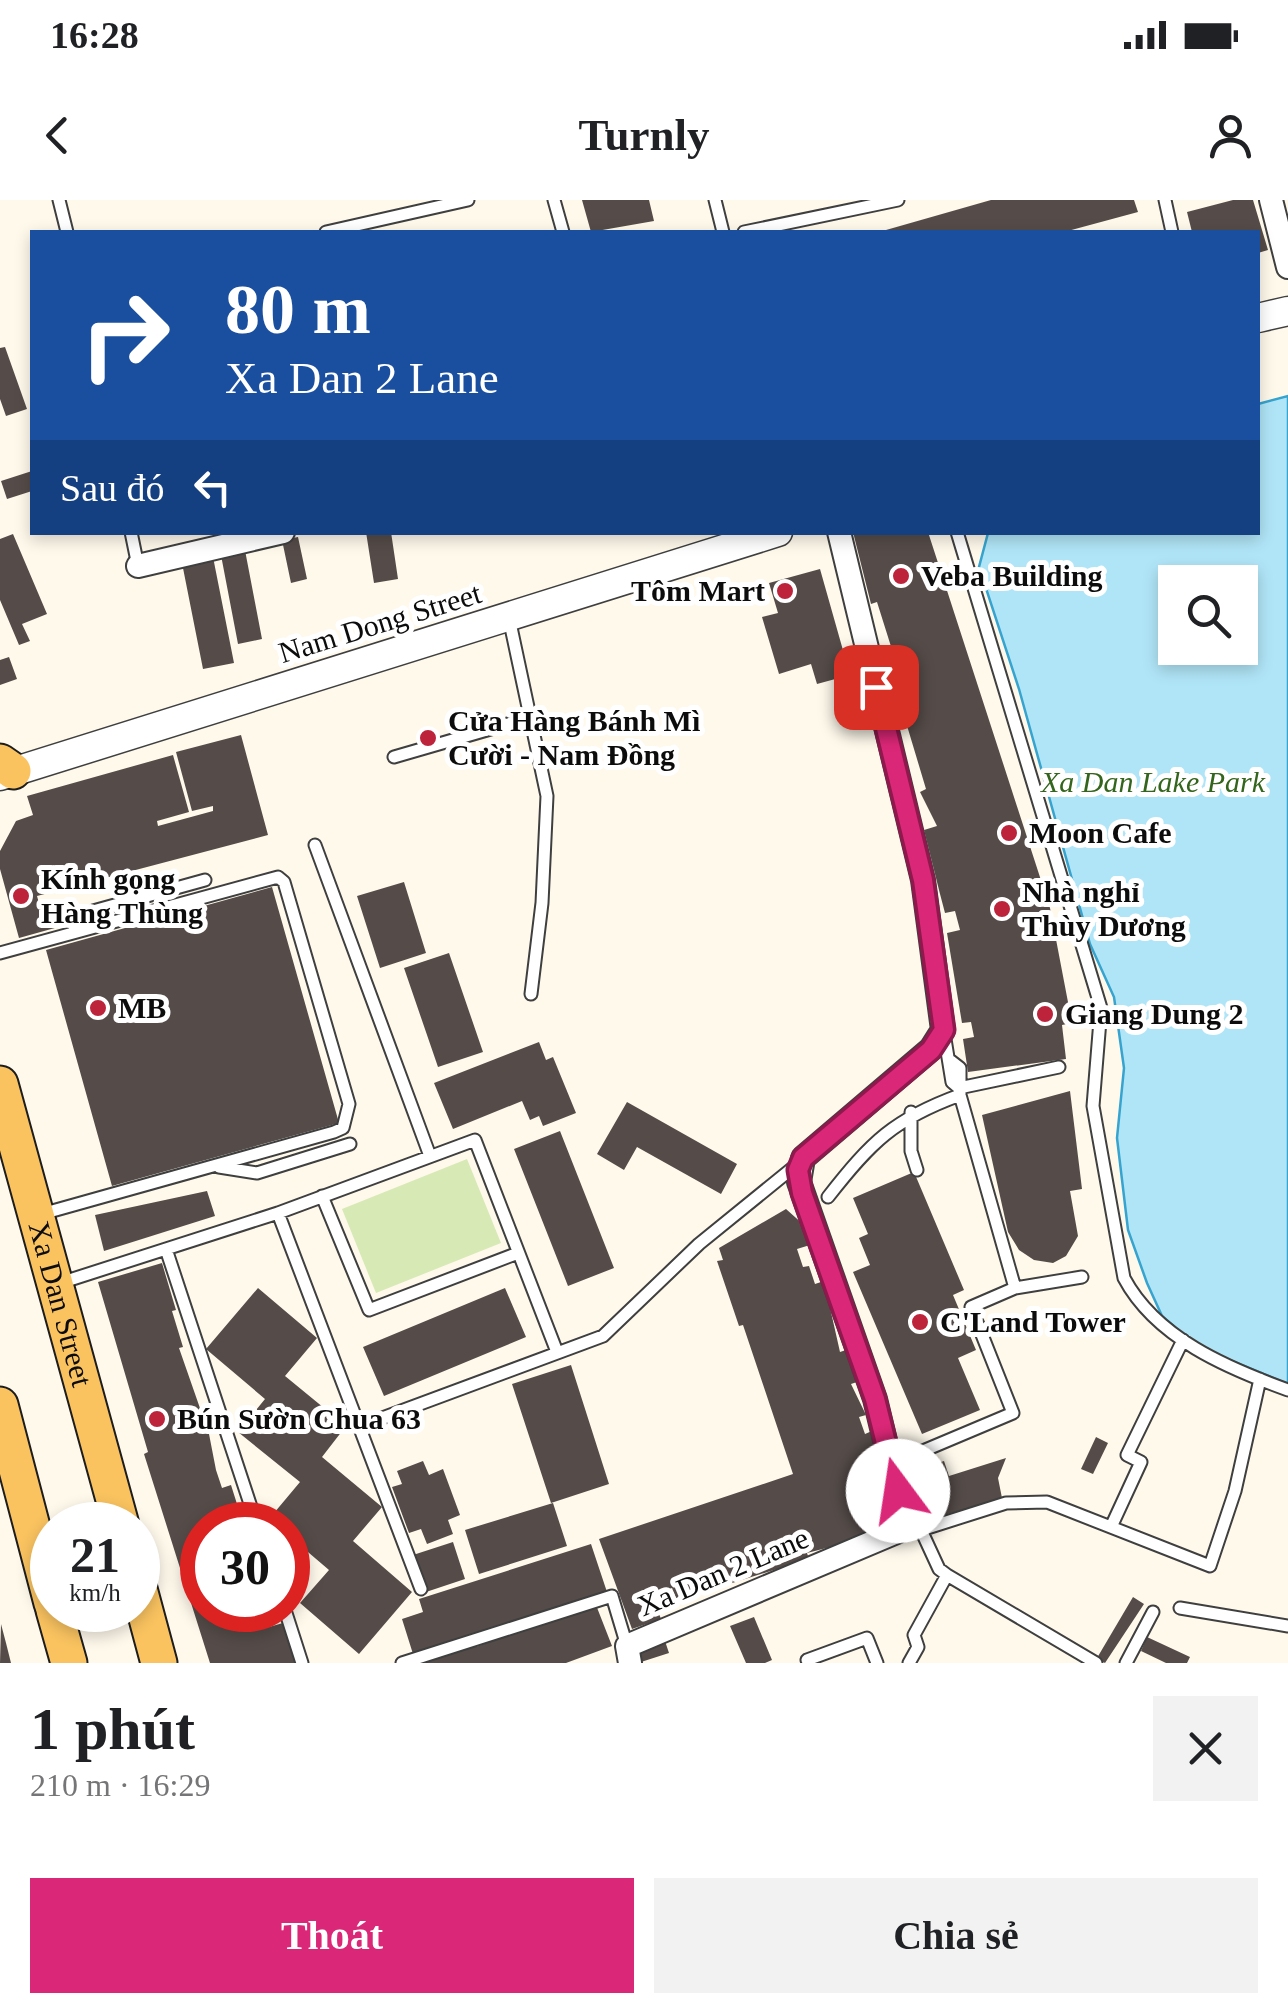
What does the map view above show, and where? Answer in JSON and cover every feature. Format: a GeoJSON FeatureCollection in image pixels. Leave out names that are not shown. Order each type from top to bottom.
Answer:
{"type":"FeatureCollection","features":[{"type":"Feature","properties":{"kind":"main road","name":"Xa Dan Street"},"geometry":{"type":"LineString","coordinates":[[0,1084],[114,1502]]}},
{"type":"Feature","properties":{"kind":"main road"},"geometry":{"type":"LineString","coordinates":[[0,1405],[30,1519]]}},
{"type":"Feature","properties":{"kind":"main road"},"geometry":{"type":"LineString","coordinates":[[60,1632],[69,1663]]}},
{"type":"Feature","properties":{"kind":"main road"},"geometry":{"type":"LineString","coordinates":[[151,1632],[159,1663]]}},
{"type":"Feature","properties":{"kind":"street"},"geometry":{"type":"LineString","coordinates":[[1270,200],[1288,268]]}},
{"type":"Feature","properties":{"kind":"street"},"geometry":{"type":"LineString","coordinates":[[1260,318],[1288,311]]}},
{"type":"Feature","properties":{"kind":"street"},"geometry":{"type":"LineString","coordinates":[[138,566],[270,535]]}},
{"type":"Feature","properties":{"kind":"street","name":"Nam Dong Street"},"geometry":{"type":"LineString","coordinates":[[4,770],[509,618],[769,535]]}},
{"type":"Feature","properties":{"kind":"street"},"geometry":{"type":"LineString","coordinates":[[840,535],[923,880],[944,1030],[931,1050],[800,1162],[802,1193],[875,1399],[914,1529]]}},
{"type":"Feature","properties":{"kind":"street","name":"Xa Dan 2 Lane"},"geometry":{"type":"LineString","coordinates":[[628,1654],[914,1529]]}},
{"type":"Feature","properties":{"kind":"lane"},"geometry":{"type":"LineString","coordinates":[[60,200],[67,230]]}},
{"type":"Feature","properties":{"kind":"lane"},"geometry":{"type":"LineString","coordinates":[[335,230],[468,200]]}},
{"type":"Feature","properties":{"kind":"lane"},"geometry":{"type":"LineString","coordinates":[[554,200],[562,230]]}},
{"type":"Feature","properties":{"kind":"lane"},"geometry":{"type":"LineString","coordinates":[[715,200],[722,230]]}},
{"type":"Feature","properties":{"kind":"lane"},"geometry":{"type":"LineString","coordinates":[[754,230],[898,200]]}},
{"type":"Feature","properties":{"kind":"lane"},"geometry":{"type":"LineString","coordinates":[[1165,200],[1172,230]]}},
{"type":"Feature","properties":{"kind":"lane"},"geometry":{"type":"LineString","coordinates":[[132,535],[138,566]]}},
{"type":"Feature","properties":{"kind":"lane"},"geometry":{"type":"LineString","coordinates":[[958,535],[1101,1008],[1093,1106],[1121,1266],[1133,1295],[1184,1340],[1260,1380],[1288,1390]]}},
{"type":"Feature","properties":{"kind":"lane"},"geometry":{"type":"LineString","coordinates":[[509,618],[532,717],[548,826],[530,994]]}},
{"type":"Feature","properties":{"kind":"lane"},"geometry":{"type":"LineString","coordinates":[[394,758],[532,717]]}},
{"type":"Feature","properties":{"kind":"lane"},"geometry":{"type":"LineString","coordinates":[[315,845],[430,1156]]}},
{"type":"Feature","properties":{"kind":"lane"},"geometry":{"type":"LineString","coordinates":[[0,953],[270,877],[284,882],[349,1104],[348,1118],[334,1132],[34,1216]]}},
{"type":"Feature","properties":{"kind":"lane"},"geometry":{"type":"LineString","coordinates":[[74,932],[92,910],[205,880]]}},
{"type":"Feature","properties":{"kind":"lane"},"geometry":{"type":"LineString","coordinates":[[944,1030],[951,1061],[960,1068],[960,1092],[1015,1288]]}},
{"type":"Feature","properties":{"kind":"lane"},"geometry":{"type":"LineString","coordinates":[[828,1197],[889,1130],[911,1112],[960,1092],[1059,1066]]}},
{"type":"Feature","properties":{"kind":"lane"},"geometry":{"type":"LineString","coordinates":[[911,1112],[910,1151],[917,1170]]}},
{"type":"Feature","properties":{"kind":"lane"},"geometry":{"type":"LineString","coordinates":[[54,1286],[278,1213],[475,1140],[557,1352]]}},
{"type":"Feature","properties":{"kind":"lane"},"geometry":{"type":"LineString","coordinates":[[214,1166],[258,1173],[350,1144]]}},
{"type":"Feature","properties":{"kind":"lane"},"geometry":{"type":"LineString","coordinates":[[358,1427],[602,1336],[699,1244],[800,1162]]}},
{"type":"Feature","properties":{"kind":"lane"},"geometry":{"type":"LineString","coordinates":[[322,1196],[369,1310],[518,1253]]}},
{"type":"Feature","properties":{"kind":"lane"},"geometry":{"type":"LineString","coordinates":[[278,1213],[421,1589]]}},
{"type":"Feature","properties":{"kind":"lane"},"geometry":{"type":"LineString","coordinates":[[166,1249],[249,1502]]}},
{"type":"Feature","properties":{"kind":"lane"},"geometry":{"type":"LineString","coordinates":[[911,1456],[1013,1413],[971,1307],[1015,1288],[1082,1276]]}},
{"type":"Feature","properties":{"kind":"lane"},"geometry":{"type":"LineString","coordinates":[[1111,1527],[1141,1462],[1127,1454],[1184,1340]]}},
{"type":"Feature","properties":{"kind":"lane"},"geometry":{"type":"LineString","coordinates":[[1096,1663],[947,1575],[939,1569],[914,1529],[1006,1503],[1047,1502],[1210,1566],[1235,1491],[1260,1380]]}},
{"type":"Feature","properties":{"kind":"lane"},"geometry":{"type":"LineString","coordinates":[[909,1663],[918,1647],[914,1635],[947,1575]]}},
{"type":"Feature","properties":{"kind":"lane"},"geometry":{"type":"LineString","coordinates":[[402,1663],[612,1596],[628,1654]]}},
{"type":"Feature","properties":{"kind":"lane"},"geometry":{"type":"LineString","coordinates":[[1180,1608],[1288,1626]]}},
{"type":"Feature","properties":{"kind":"lane"},"geometry":{"type":"LineString","coordinates":[[1126,1663],[1154,1612]]}},
{"type":"Feature","properties":{"kind":"lane"},"geometry":{"type":"LineString","coordinates":[[292,1632],[302,1663]]}},
{"type":"Feature","properties":{"kind":"lane"},"geometry":{"type":"LineString","coordinates":[[809,1663],[807,1660],[867,1638],[878,1663]]}},
{"type":"Feature","properties":{"kind":"green space"},"geometry":{"type":"Polygon","coordinates":[[[467,1159],[501,1243],[376,1293],[342,1209],[467,1159]]]}},
{"type":"Feature","properties":{"kind":"water","name":"Xa Dan Lake Park"},"geometry":{"type":"Polygon","coordinates":[[[1288,396],[1288,1384],[1198,1347],[1162,1316],[1147,1283],[1128,1230],[1117,1138],[1124,1068],[1114,997],[1090,944],[1019,689],[979,567],[987,535],[1260,535],[1260,403],[1288,396]]]}},
{"type":"Feature","properties":{"kind":"building"},"geometry":{"type":"Polygon","coordinates":[[[582,200],[649,200],[654,221],[590,230],[582,200]]]}},
{"type":"Feature","properties":{"kind":"building"},"geometry":{"type":"Polygon","coordinates":[[[991,200],[1134,200],[1138,212],[1071,230],[886,230],[991,200]]]}},
{"type":"Feature","properties":{"kind":"building"},"geometry":{"type":"Polygon","coordinates":[[[1233,200],[1253,200],[1268,250],[1260,252],[1260,230],[1192,230],[1187,212],[1233,200]]]}},
{"type":"Feature","properties":{"kind":"building"},"geometry":{"type":"Polygon","coordinates":[[[5,347],[27,409],[6,416],[0,399],[0,348],[5,347]]]}},
{"type":"Feature","properties":{"kind":"building"},"geometry":{"type":"Polygon","coordinates":[[[30,472],[30,492],[7,499],[1,481],[30,472]]]}},
{"type":"Feature","properties":{"kind":"building"},"geometry":{"type":"Polygon","coordinates":[[[13,534],[47,614],[22,624],[30,641],[19,645],[0,600],[0,539],[13,534]]]}},
{"type":"Feature","properties":{"kind":"building"},"geometry":{"type":"Polygon","coordinates":[[[366,535],[391,535],[398,579],[374,583],[366,535]]]}},
{"type":"Feature","properties":{"kind":"building"},"geometry":{"type":"Polygon","coordinates":[[[854,535],[929,535],[1050,908],[1072,1023],[1062,1025],[1066,1059],[968,1072],[963,1039],[974,1037],[971,1022],[962,1023],[947,933],[960,930],[955,911],[945,913],[924,830],[937,826],[920,792],[926,789],[908,729],[891,696],[905,691],[877,602],[871,604],[854,535]]]}},
{"type":"Feature","properties":{"kind":"building"},"geometry":{"type":"Polygon","coordinates":[[[298,537],[307,579],[291,583],[282,540],[298,537]]]}},
{"type":"Feature","properties":{"kind":"building"},"geometry":{"type":"Polygon","coordinates":[[[244,545],[262,639],[238,644],[220,550],[244,545]]]}},
{"type":"Feature","properties":{"kind":"building"},"geometry":{"type":"Polygon","coordinates":[[[213,557],[234,663],[203,669],[182,563],[213,557]]]}},
{"type":"Feature","properties":{"kind":"building"},"geometry":{"type":"Polygon","coordinates":[[[820,569],[850,675],[817,684],[811,664],[779,674],[762,617],[778,613],[769,583],[820,569]]]}},
{"type":"Feature","properties":{"kind":"building"},"geometry":{"type":"Polygon","coordinates":[[[9,657],[17,679],[0,685],[0,660],[9,657]]]}},
{"type":"Feature","properties":{"kind":"building"},"geometry":{"type":"Polygon","coordinates":[[[241,735],[268,835],[37,896],[40,907],[56,903],[62,926],[19,938],[0,869],[0,851],[16,821],[33,815],[27,796],[173,755],[189,812],[157,821],[158,826],[213,811],[213,806],[192,811],[176,752],[241,735]]]}},
{"type":"Feature","properties":{"kind":"building"},"geometry":{"type":"Polygon","coordinates":[[[404,882],[426,953],[380,968],[357,896],[404,882]]]}},
{"type":"Feature","properties":{"kind":"building"},"geometry":{"type":"Polygon","coordinates":[[[272,887],[339,1123],[112,1186],[46,950],[272,887]]]}},
{"type":"Feature","properties":{"kind":"building"},"geometry":{"type":"Polygon","coordinates":[[[449,953],[483,1052],[438,1067],[404,968],[449,953]]]}},
{"type":"Feature","properties":{"kind":"building"},"geometry":{"type":"Polygon","coordinates":[[[539,1042],[546,1060],[553,1057],[576,1113],[543,1126],[539,1116],[530,1120],[522,1101],[453,1129],[434,1083],[539,1042]]]}},
{"type":"Feature","properties":{"kind":"building"},"geometry":{"type":"Polygon","coordinates":[[[1070,1091],[1082,1189],[1070,1191],[1078,1236],[1066,1256],[1053,1263],[1034,1260],[1019,1250],[1008,1232],[982,1115],[1070,1091]]]}},
{"type":"Feature","properties":{"kind":"building"},"geometry":{"type":"Polygon","coordinates":[[[627,1102],[737,1164],[721,1194],[637,1147],[624,1170],[597,1154],[627,1102]]]}},
{"type":"Feature","properties":{"kind":"building"},"geometry":{"type":"Polygon","coordinates":[[[560,1131],[614,1268],[568,1286],[514,1149],[560,1131]]]}},
{"type":"Feature","properties":{"kind":"building","name":"C'Land Tower"},"geometry":{"type":"Polygon","coordinates":[[[914,1172],[964,1290],[953,1295],[976,1350],[958,1358],[980,1410],[922,1434],[853,1272],[870,1265],[859,1238],[868,1234],[853,1198],[914,1172]]]}},
{"type":"Feature","properties":{"kind":"building"},"geometry":{"type":"Polygon","coordinates":[[[207,1191],[215,1216],[104,1251],[95,1215],[207,1191]]]}},
{"type":"Feature","properties":{"kind":"building"},"geometry":{"type":"Polygon","coordinates":[[[786,1209],[805,1226],[810,1245],[797,1249],[815,1284],[824,1281],[840,1352],[846,1350],[857,1382],[851,1384],[866,1415],[859,1417],[865,1434],[872,1431],[877,1449],[873,1450],[886,1483],[879,1485],[885,1503],[873,1507],[881,1534],[807,1553],[809,1559],[729,1584],[676,1598],[672,1588],[652,1595],[661,1619],[632,1629],[599,1539],[793,1474],[717,1261],[723,1260],[719,1248],[786,1209]]]}},
{"type":"Feature","properties":{"kind":"building"},"geometry":{"type":"Polygon","coordinates":[[[162,1263],[176,1310],[172,1311],[183,1347],[179,1348],[209,1434],[216,1470],[222,1488],[231,1485],[236,1502],[180,1502],[180,1568],[144,1454],[148,1452],[98,1282],[162,1263]]]}},
{"type":"Feature","properties":{"kind":"building"},"geometry":{"type":"Polygon","coordinates":[[[258,1288],[317,1338],[285,1376],[346,1426],[322,1457],[382,1507],[353,1541],[412,1592],[359,1654],[310,1612],[310,1592],[329,1570],[310,1554],[310,1502],[283,1502],[300,1482],[238,1432],[265,1399],[206,1349],[258,1288]]]}},
{"type":"Feature","properties":{"kind":"building"},"geometry":{"type":"Polygon","coordinates":[[[505,1288],[526,1337],[384,1396],[363,1347],[505,1288]]]}},
{"type":"Feature","properties":{"kind":"building"},"geometry":{"type":"Polygon","coordinates":[[[571,1365],[609,1484],[551,1503],[512,1384],[571,1365]]]}},
{"type":"Feature","properties":{"kind":"building"},"geometry":{"type":"Polygon","coordinates":[[[1096,1437],[1108,1443],[1093,1474],[1081,1469],[1096,1437]]]}},
{"type":"Feature","properties":{"kind":"building"},"geometry":{"type":"Polygon","coordinates":[[[925,1456],[928,1466],[944,1461],[949,1476],[1006,1458],[998,1478],[1002,1498],[914,1524],[906,1494],[915,1486],[907,1462],[925,1456]]]}},
{"type":"Feature","properties":{"kind":"building"},"geometry":{"type":"Polygon","coordinates":[[[423,1461],[429,1475],[443,1469],[460,1515],[448,1520],[453,1534],[427,1544],[421,1529],[409,1533],[392,1487],[402,1484],[397,1471],[423,1461]]]}},
{"type":"Feature","properties":{"kind":"building"},"geometry":{"type":"Polygon","coordinates":[[[553,1503],[567,1546],[479,1574],[465,1530],[553,1503]]]}},
{"type":"Feature","properties":{"kind":"building"},"geometry":{"type":"Polygon","coordinates":[[[453,1542],[465,1579],[426,1592],[413,1555],[453,1542]]]}},
{"type":"Feature","properties":{"kind":"building"},"geometry":{"type":"Polygon","coordinates":[[[591,1544],[607,1592],[413,1654],[402,1619],[423,1612],[419,1599],[591,1544]]]}},
{"type":"Feature","properties":{"kind":"building"},"geometry":{"type":"Polygon","coordinates":[[[1133,1597],[1144,1604],[1105,1663],[1097,1658],[1133,1597]]]}},
{"type":"Feature","properties":{"kind":"building"},"geometry":{"type":"Polygon","coordinates":[[[596,1605],[612,1646],[566,1663],[416,1663],[473,1642],[476,1647],[596,1605]]]}},
{"type":"Feature","properties":{"kind":"building"},"geometry":{"type":"Polygon","coordinates":[[[754,1617],[772,1660],[765,1663],[746,1663],[730,1626],[754,1617]]]}},
{"type":"Feature","properties":{"kind":"building"},"geometry":{"type":"Polygon","coordinates":[[[1,1624],[6,1643],[11,1663],[0,1663],[1,1624]]]}},
{"type":"Feature","properties":{"kind":"building"},"geometry":{"type":"Polygon","coordinates":[[[200,1632],[286,1632],[297,1663],[210,1663],[200,1632]]]}},
{"type":"Feature","properties":{"kind":"building"},"geometry":{"type":"Polygon","coordinates":[[[1147,1637],[1190,1657],[1187,1663],[1166,1663],[1141,1651],[1147,1637]]]}},
{"type":"Feature","properties":{"kind":"building"},"geometry":{"type":"Polygon","coordinates":[[[664,1638],[669,1653],[641,1662],[636,1648],[664,1638]]]}},
{"type":"Feature","properties":{"kind":"place","name":"Veba Building"},"geometry":{"type":"Point","coordinates":[901,576]}},
{"type":"Feature","properties":{"kind":"place","name":"Tôm Mart"},"geometry":{"type":"Point","coordinates":[785,591]}},
{"type":"Feature","properties":{"kind":"place","name":"Cửa Hàng Bánh Mì Cười - Nam Đồng"},"geometry":{"type":"Point","coordinates":[428,738]}},
{"type":"Feature","properties":{"kind":"place","name":"Moon Cafe"},"geometry":{"type":"Point","coordinates":[1009,833]}},
{"type":"Feature","properties":{"kind":"place","name":"Kính gọng Hàng Thùng"},"geometry":{"type":"Point","coordinates":[21,896]}},
{"type":"Feature","properties":{"kind":"place","name":"Nhà nghỉ Thùy Dương"},"geometry":{"type":"Point","coordinates":[1002,909]}},
{"type":"Feature","properties":{"kind":"place","name":"MB"},"geometry":{"type":"Point","coordinates":[98,1008]}},
{"type":"Feature","properties":{"kind":"place","name":"Giang Dung 2"},"geometry":{"type":"Point","coordinates":[1045,1014]}},
{"type":"Feature","properties":{"kind":"place","name":"C'Land Tower"},"geometry":{"type":"Point","coordinates":[920,1322]}},
{"type":"Feature","properties":{"kind":"place","name":"Bún Sườn Chua 63"},"geometry":{"type":"Point","coordinates":[157,1419]}},
{"type":"Feature","properties":{"kind":"route"},"geometry":{"type":"LineString","coordinates":[[876,687],[923,880],[944,1030],[931,1050],[803,1158],[798,1170],[802,1193],[875,1399],[898,1491]]}}]}
